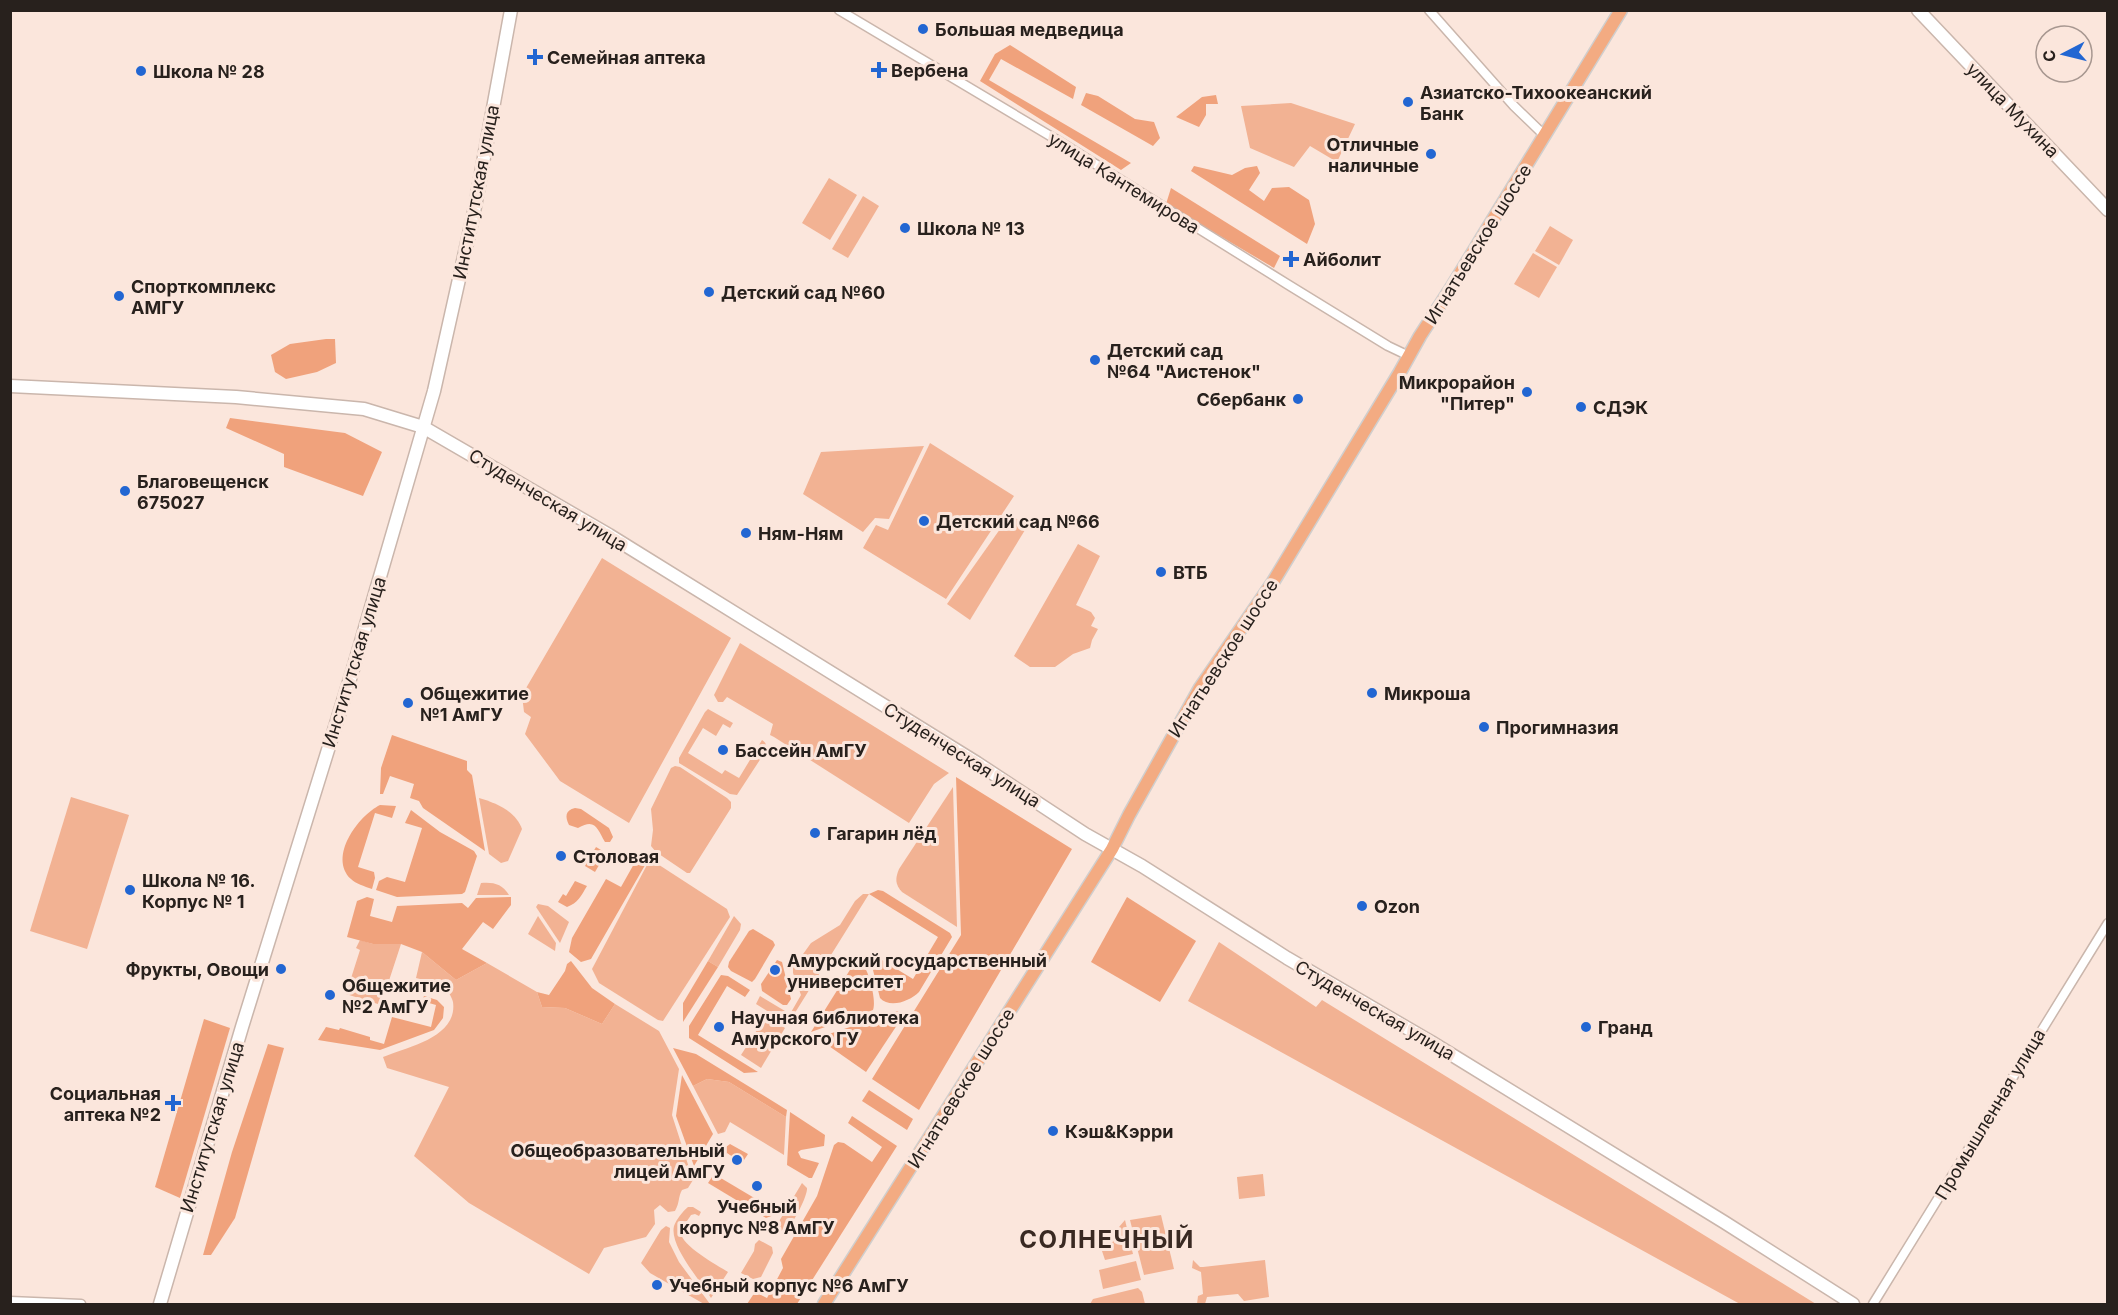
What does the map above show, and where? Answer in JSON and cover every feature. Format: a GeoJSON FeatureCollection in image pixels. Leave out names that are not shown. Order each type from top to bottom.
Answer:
{"type":"FeatureCollection","features":[{"type":"Feature","properties":{"kind":"main road","name":"Институтская улица"},"geometry":{"type":"LineString","coordinates":[[160,1305],[235,1050],[354,666],[434,391],[474,212],[511,10]]}},
{"type":"Feature","properties":{"kind":"main road","name":"Игнатьевское шоссе"},"geometry":{"type":"LineString","coordinates":[[824,1305],[1112,849],[1200,688],[1273,582],[1621,10]]}},
{"type":"Feature","properties":{"kind":"main road","name":"улица Мухина"},"geometry":{"type":"LineString","coordinates":[[1918,10],[2108,210]]}},
{"type":"Feature","properties":{"kind":"main road","name":"Студенческая улица"},"geometry":{"type":"LineString","coordinates":[[10,386],[236,397],[352,408],[396,417],[423,427],[609,535],[1287,958],[1441,1048],[1714,1216],[1853,1305]]}},
{"type":"Feature","properties":{"kind":"street","name":"улица Кантемирова"},"geometry":{"type":"LineString","coordinates":[[839,10],[1057,140],[1388,346],[1409,356]]}},
{"type":"Feature","properties":{"kind":"street"},"geometry":{"type":"LineString","coordinates":[[1429,10],[1514,106],[1544,135]]}},
{"type":"Feature","properties":{"kind":"street","name":"Промышленная улица"},"geometry":{"type":"LineString","coordinates":[[1873,1305],[2108,923]]}},
{"type":"Feature","properties":{"kind":"street"},"geometry":{"type":"LineString","coordinates":[[10,1301],[81,1305]]}},
{"type":"Feature","properties":{"kind":"shaded area"},"geometry":{"type":"Polygon","coordinates":[[[1010,45],[1076,87],[1073,99],[1001,59],[989,80],[1131,163],[1121,170],[980,81],[995,54],[1010,45]]]}},
{"type":"Feature","properties":{"kind":"shaded area"},"geometry":{"type":"Polygon","coordinates":[[[1086,93],[1098,96],[1135,119],[1154,122],[1160,138],[1153,146],[1081,105],[1086,93]]]}},
{"type":"Feature","properties":{"kind":"shaded area"},"geometry":{"type":"Polygon","coordinates":[[[1216,95],[1218,104],[1206,104],[1206,115],[1199,127],[1176,117],[1202,97],[1216,95]]]}},
{"type":"Feature","properties":{"kind":"shaded area"},"geometry":{"type":"Polygon","coordinates":[[[1291,103],[1355,124],[1337,162],[1310,146],[1294,167],[1250,148],[1241,106],[1291,103]]]}},
{"type":"Feature","properties":{"kind":"shaded area"},"geometry":{"type":"Polygon","coordinates":[[[1194,166],[1232,175],[1245,168],[1257,166],[1260,173],[1249,190],[1264,201],[1272,188],[1289,187],[1309,200],[1315,224],[1307,244],[1191,171],[1194,166]]]}},
{"type":"Feature","properties":{"kind":"shaded area"},"geometry":{"type":"Polygon","coordinates":[[[829,178],[857,195],[830,240],[802,223],[829,178]]]}},
{"type":"Feature","properties":{"kind":"shaded area"},"geometry":{"type":"Polygon","coordinates":[[[1171,188],[1280,256],[1274,268],[1166,204],[1171,188]]]}},
{"type":"Feature","properties":{"kind":"shaded area"},"geometry":{"type":"Polygon","coordinates":[[[863,196],[879,206],[848,258],[832,249],[863,196]]]}},
{"type":"Feature","properties":{"kind":"shaded area"},"geometry":{"type":"Polygon","coordinates":[[[1550,226],[1573,240],[1559,265],[1535,251],[1550,226]]]}},
{"type":"Feature","properties":{"kind":"shaded area"},"geometry":{"type":"Polygon","coordinates":[[[1533,253],[1557,267],[1539,298],[1514,284],[1533,253]]]}},
{"type":"Feature","properties":{"kind":"shaded area"},"geometry":{"type":"Polygon","coordinates":[[[335,339],[336,363],[317,372],[286,379],[275,372],[271,355],[290,344],[335,339]]]}},
{"type":"Feature","properties":{"kind":"shaded area"},"geometry":{"type":"Polygon","coordinates":[[[230,418],[345,433],[382,452],[363,496],[284,467],[284,454],[226,428],[230,418]]]}},
{"type":"Feature","properties":{"kind":"shaded area"},"geometry":{"type":"Polygon","coordinates":[[[930,443],[1014,496],[946,599],[863,548],[876,525],[888,530],[930,443]]]}},
{"type":"Feature","properties":{"kind":"shaded area"},"geometry":{"type":"Polygon","coordinates":[[[924,446],[889,519],[875,518],[863,532],[803,494],[821,452],[924,446]]]}},
{"type":"Feature","properties":{"kind":"shaded area"},"geometry":{"type":"Polygon","coordinates":[[[1010,515],[1028,525],[970,620],[947,604],[1010,515]]]}},
{"type":"Feature","properties":{"kind":"shaded area"},"geometry":{"type":"Polygon","coordinates":[[[1078,544],[1100,556],[1076,605],[1091,612],[1095,618],[1091,626],[1098,629],[1090,648],[1073,654],[1055,667],[1030,667],[1014,656],[1078,544]]]}},
{"type":"Feature","properties":{"kind":"shaded area"},"geometry":{"type":"Polygon","coordinates":[[[602,558],[731,638],[629,823],[560,781],[525,734],[531,717],[524,712],[522,695],[602,558]]]}},
{"type":"Feature","properties":{"kind":"shaded area"},"geometry":{"type":"Polygon","coordinates":[[[740,643],[949,773],[934,784],[909,823],[770,735],[773,724],[727,697],[723,702],[718,702],[714,695],[740,643]]]}},
{"type":"Feature","properties":{"kind":"shaded area"},"geometry":{"type":"Polygon","coordinates":[[[708,709],[733,723],[730,728],[723,724],[716,736],[703,728],[688,753],[722,774],[725,770],[739,778],[762,740],[766,744],[765,752],[737,795],[730,794],[679,763],[679,758],[708,709]]]}},
{"type":"Feature","properties":{"kind":"shaded area"},"geometry":{"type":"Polygon","coordinates":[[[392,735],[467,761],[467,770],[472,775],[485,851],[423,808],[419,801],[410,798],[414,784],[390,776],[383,794],[380,794],[381,768],[392,735]]]}},
{"type":"Feature","properties":{"kind":"shaded area"},"geometry":{"type":"Polygon","coordinates":[[[680,767],[731,802],[731,808],[690,873],[656,852],[651,846],[653,830],[651,809],[671,768],[680,767]]]}},
{"type":"Feature","properties":{"kind":"shaded area"},"geometry":{"type":"Polygon","coordinates":[[[956,777],[1072,849],[919,1110],[872,1079],[961,935],[956,777]]]}},
{"type":"Feature","properties":{"kind":"shaded area"},"geometry":{"type":"Polygon","coordinates":[[[953,787],[957,927],[902,892],[896,881],[899,869],[953,787]]]}},
{"type":"Feature","properties":{"kind":"shaded area"},"geometry":{"type":"Polygon","coordinates":[[[71,797],[129,815],[87,949],[30,931],[71,797]]]}},
{"type":"Feature","properties":{"kind":"shaded area"},"geometry":{"type":"Polygon","coordinates":[[[479,798],[511,813],[522,829],[508,861],[501,863],[489,854],[479,798]]]}},
{"type":"Feature","properties":{"kind":"shaded area"},"geometry":{"type":"Polygon","coordinates":[[[380,805],[396,806],[392,818],[375,813],[358,867],[374,872],[372,889],[351,879],[345,870],[344,849],[355,827],[371,810],[380,805]]]}},
{"type":"Feature","properties":{"kind":"shaded area"},"geometry":{"type":"Polygon","coordinates":[[[581,809],[609,828],[613,837],[610,842],[605,842],[595,826],[589,824],[578,828],[569,825],[567,814],[569,810],[581,809]]]}},
{"type":"Feature","properties":{"kind":"shaded area"},"geometry":{"type":"Polygon","coordinates":[[[411,810],[440,832],[474,851],[477,856],[465,892],[462,894],[397,897],[376,890],[379,881],[387,877],[405,882],[422,828],[405,823],[411,810]]]}},
{"type":"Feature","properties":{"kind":"shaded area"},"geometry":{"type":"Polygon","coordinates":[[[596,847],[606,853],[595,872],[585,866],[596,847]]]}},
{"type":"Feature","properties":{"kind":"shaded area"},"geometry":{"type":"Polygon","coordinates":[[[639,855],[648,860],[591,959],[581,962],[569,952],[572,938],[606,879],[621,887],[639,855]]]}},
{"type":"Feature","properties":{"kind":"shaded area"},"geometry":{"type":"Polygon","coordinates":[[[653,861],[727,909],[730,917],[663,1021],[599,983],[592,969],[648,863],[653,861]]]}},
{"type":"Feature","properties":{"kind":"shaded area"},"geometry":{"type":"Polygon","coordinates":[[[575,881],[587,886],[577,901],[567,907],[558,902],[563,894],[566,896],[575,881]]]}},
{"type":"Feature","properties":{"kind":"shaded area"},"geometry":{"type":"Polygon","coordinates":[[[481,883],[497,884],[509,895],[477,895],[481,883]]]}},
{"type":"Feature","properties":{"kind":"shaded area"},"geometry":{"type":"Polygon","coordinates":[[[878,890],[950,933],[952,937],[919,992],[900,1002],[889,1003],[880,998],[872,966],[877,957],[913,979],[938,937],[869,894],[878,890]]]}},
{"type":"Feature","properties":{"kind":"shaded area"},"geometry":{"type":"Polygon","coordinates":[[[863,894],[869,894],[788,1024],[756,1004],[760,996],[790,1014],[801,995],[793,968],[811,943],[840,925],[855,901],[863,894]]]}},
{"type":"Feature","properties":{"kind":"shaded area"},"geometry":{"type":"Polygon","coordinates":[[[367,897],[374,899],[370,916],[392,922],[397,906],[462,903],[468,908],[476,898],[511,897],[511,905],[493,929],[483,922],[462,949],[487,963],[456,980],[422,952],[401,944],[373,944],[347,937],[357,901],[367,897]]]}},
{"type":"Feature","properties":{"kind":"shaded area"},"geometry":{"type":"Polygon","coordinates":[[[1127,897],[1196,941],[1160,1002],[1091,962],[1127,897]]]}},
{"type":"Feature","properties":{"kind":"shaded area"},"geometry":{"type":"Polygon","coordinates":[[[538,904],[548,906],[569,922],[560,943],[536,907],[538,904]]]}},
{"type":"Feature","properties":{"kind":"shaded area"},"geometry":{"type":"Polygon","coordinates":[[[538,916],[556,943],[555,951],[528,934],[538,916]]]}},
{"type":"Feature","properties":{"kind":"shaded area"},"geometry":{"type":"Polygon","coordinates":[[[734,916],[741,924],[740,930],[718,967],[708,961],[734,916]]]}},
{"type":"Feature","properties":{"kind":"shaded area"},"geometry":{"type":"Polygon","coordinates":[[[753,929],[773,941],[775,945],[752,982],[731,971],[728,967],[749,931],[753,929]]]}},
{"type":"Feature","properties":{"kind":"shaded area"},"geometry":{"type":"Polygon","coordinates":[[[360,940],[373,944],[401,944],[381,1005],[346,994],[360,950],[356,948],[360,940]]]}},
{"type":"Feature","properties":{"kind":"shaded area"},"geometry":{"type":"Polygon","coordinates":[[[1219,942],[1316,1007],[1322,1000],[1816,1304],[1740,1304],[1188,1001],[1219,942]]]}},
{"type":"Feature","properties":{"kind":"shaded area"},"geometry":{"type":"Polygon","coordinates":[[[422,952],[456,980],[487,963],[537,992],[542,1007],[565,1008],[602,1024],[615,1004],[659,1031],[679,1069],[672,1115],[693,1180],[688,1188],[682,1190],[675,1211],[668,1212],[660,1205],[654,1210],[655,1224],[646,1237],[604,1248],[589,1274],[469,1203],[414,1156],[449,1087],[387,1068],[383,1057],[429,1039],[448,1024],[452,1014],[453,1002],[444,985],[416,978],[422,952]]]}},
{"type":"Feature","properties":{"kind":"shaded area"},"geometry":{"type":"Polygon","coordinates":[[[858,957],[865,967],[870,982],[874,998],[873,1010],[811,1032],[858,957]]]}},
{"type":"Feature","properties":{"kind":"shaded area"},"geometry":{"type":"Polygon","coordinates":[[[777,960],[782,962],[791,999],[787,1005],[783,1005],[762,991],[761,984],[777,960]]]}},
{"type":"Feature","properties":{"kind":"shaded area"},"geometry":{"type":"Polygon","coordinates":[[[571,961],[592,988],[615,1004],[602,1024],[565,1008],[542,1007],[537,992],[549,995],[571,961]]]}},
{"type":"Feature","properties":{"kind":"shaded area"},"geometry":{"type":"Polygon","coordinates":[[[708,961],[718,967],[683,1022],[683,1003],[708,961]]]}},
{"type":"Feature","properties":{"kind":"shaded area"},"geometry":{"type":"Polygon","coordinates":[[[721,975],[728,976],[750,990],[745,997],[727,986],[698,1035],[758,1072],[744,1073],[689,1038],[689,1026],[721,975]]]}},
{"type":"Feature","properties":{"kind":"shaded area"},"geometry":{"type":"Polygon","coordinates":[[[424,996],[437,1000],[444,1007],[443,1018],[434,1030],[380,1050],[318,1040],[326,1027],[339,1030],[340,1028],[384,1044],[392,1017],[431,1027],[436,1005],[422,1001],[424,996]]]}},
{"type":"Feature","properties":{"kind":"shaded area"},"geometry":{"type":"Polygon","coordinates":[[[898,1011],[903,1016],[866,1072],[826,1044],[825,1039],[829,1034],[898,1011]]]}},
{"type":"Feature","properties":{"kind":"shaded area"},"geometry":{"type":"Polygon","coordinates":[[[766,1016],[785,1028],[761,1068],[741,1055],[766,1016]]]}},
{"type":"Feature","properties":{"kind":"shaded area"},"geometry":{"type":"Polygon","coordinates":[[[204,1019],[230,1028],[180,1198],[155,1187],[204,1019]]]}},
{"type":"Feature","properties":{"kind":"shaded area"},"geometry":{"type":"Polygon","coordinates":[[[268,1044],[284,1048],[235,1218],[211,1255],[203,1255],[232,1152],[268,1044]]]}},
{"type":"Feature","properties":{"kind":"shaded area"},"geometry":{"type":"Polygon","coordinates":[[[673,1048],[696,1054],[787,1110],[786,1117],[729,1082],[707,1079],[693,1086],[673,1048]]]}},
{"type":"Feature","properties":{"kind":"shaded area"},"geometry":{"type":"Polygon","coordinates":[[[682,1075],[713,1134],[694,1166],[676,1116],[682,1075]]]}},
{"type":"Feature","properties":{"kind":"shaded area"},"geometry":{"type":"Polygon","coordinates":[[[707,1079],[729,1082],[786,1117],[784,1155],[730,1122],[725,1132],[718,1134],[693,1086],[707,1079]]]}},
{"type":"Feature","properties":{"kind":"shaded area"},"geometry":{"type":"Polygon","coordinates":[[[869,1090],[913,1119],[907,1130],[862,1101],[869,1090]]]}},
{"type":"Feature","properties":{"kind":"shaded area"},"geometry":{"type":"Polygon","coordinates":[[[790,1112],[825,1135],[824,1146],[798,1152],[801,1158],[819,1163],[812,1178],[787,1165],[790,1112]]]}},
{"type":"Feature","properties":{"kind":"shaded area"},"geometry":{"type":"Polygon","coordinates":[[[852,1116],[897,1146],[797,1304],[747,1304],[755,1292],[767,1298],[783,1268],[781,1259],[817,1196],[834,1145],[838,1142],[844,1143],[872,1162],[882,1147],[848,1123],[852,1116]]]}},
{"type":"Feature","properties":{"kind":"shaded area"},"geometry":{"type":"Polygon","coordinates":[[[730,1144],[748,1154],[742,1163],[727,1153],[724,1158],[720,1156],[730,1144]]]}},
{"type":"Feature","properties":{"kind":"shaded area"},"geometry":{"type":"Polygon","coordinates":[[[714,1174],[776,1211],[774,1215],[766,1218],[708,1183],[714,1174]]]}},
{"type":"Feature","properties":{"kind":"shaded area"},"geometry":{"type":"Polygon","coordinates":[[[1263,1174],[1265,1196],[1239,1199],[1237,1177],[1263,1174]]]}},
{"type":"Feature","properties":{"kind":"shaded area"},"geometry":{"type":"Polygon","coordinates":[[[802,1183],[807,1188],[807,1192],[795,1218],[784,1230],[775,1228],[802,1183]]]}},
{"type":"Feature","properties":{"kind":"shaded area"},"geometry":{"type":"Polygon","coordinates":[[[688,1207],[701,1212],[699,1216],[691,1215],[681,1232],[682,1237],[700,1254],[728,1272],[711,1298],[676,1243],[674,1226],[688,1207]]]}},
{"type":"Feature","properties":{"kind":"shaded area"},"geometry":{"type":"Polygon","coordinates":[[[1161,1215],[1174,1269],[1144,1275],[1130,1220],[1161,1215]]]}},
{"type":"Feature","properties":{"kind":"shaded area"},"geometry":{"type":"Polygon","coordinates":[[[1125,1220],[1133,1254],[1105,1260],[1101,1248],[1125,1220]]]}},
{"type":"Feature","properties":{"kind":"shaded area"},"geometry":{"type":"Polygon","coordinates":[[[666,1226],[670,1228],[669,1242],[679,1262],[710,1304],[704,1304],[650,1273],[641,1263],[661,1230],[666,1226]]]}},
{"type":"Feature","properties":{"kind":"shaded area"},"geometry":{"type":"Polygon","coordinates":[[[759,1240],[772,1247],[773,1253],[761,1277],[753,1279],[741,1273],[759,1240]]]}},
{"type":"Feature","properties":{"kind":"shaded area"},"geometry":{"type":"Polygon","coordinates":[[[1193,1260],[1203,1267],[1265,1260],[1269,1297],[1244,1301],[1238,1294],[1207,1297],[1205,1304],[1197,1304],[1198,1296],[1203,1294],[1201,1272],[1192,1268],[1193,1260]]]}},
{"type":"Feature","properties":{"kind":"shaded area"},"geometry":{"type":"Polygon","coordinates":[[[1136,1261],[1141,1280],[1103,1289],[1099,1270],[1136,1261]]]}},
{"type":"Feature","properties":{"kind":"shaded area"},"geometry":{"type":"Polygon","coordinates":[[[1138,1288],[1142,1292],[1145,1304],[1090,1304],[1093,1299],[1138,1288]]]}},
{"type":"Feature","properties":{"kind":"place","name":"Большая медведица"},"geometry":{"type":"Point","coordinates":[923,29]}},
{"type":"Feature","properties":{"kind":"place","name":"Семейная аптека"},"geometry":{"type":"Point","coordinates":[535,57]}},
{"type":"Feature","properties":{"kind":"place","name":"Вербена"},"geometry":{"type":"Point","coordinates":[879,70]}},
{"type":"Feature","properties":{"kind":"place","name":"Школа № 28"},"geometry":{"type":"Point","coordinates":[141,71]}},
{"type":"Feature","properties":{"kind":"place","name":"Азиатско-Тихоокеанский Банк"},"geometry":{"type":"Point","coordinates":[1408,102]}},
{"type":"Feature","properties":{"kind":"place","name":"Отличные наличные"},"geometry":{"type":"Point","coordinates":[1431,154]}},
{"type":"Feature","properties":{"kind":"place","name":"Школа № 13"},"geometry":{"type":"Point","coordinates":[905,228]}},
{"type":"Feature","properties":{"kind":"place","name":"Айболит"},"geometry":{"type":"Point","coordinates":[1291,259]}},
{"type":"Feature","properties":{"kind":"place","name":"Детский сад №60"},"geometry":{"type":"Point","coordinates":[709,292]}},
{"type":"Feature","properties":{"kind":"place","name":"Спорткомплекс АМГУ"},"geometry":{"type":"Point","coordinates":[119,296]}},
{"type":"Feature","properties":{"kind":"place","name":"Детский сад №64 \"Аистенок\""},"geometry":{"type":"Point","coordinates":[1095,360]}},
{"type":"Feature","properties":{"kind":"place","name":"Микрорайон \"Питер\""},"geometry":{"type":"Point","coordinates":[1527,392]}},
{"type":"Feature","properties":{"kind":"place","name":"Сбербанк"},"geometry":{"type":"Point","coordinates":[1298,399]}},
{"type":"Feature","properties":{"kind":"place","name":"СДЭК"},"geometry":{"type":"Point","coordinates":[1581,407]}},
{"type":"Feature","properties":{"kind":"place","name":"Благовещенск 675027"},"geometry":{"type":"Point","coordinates":[125,491]}},
{"type":"Feature","properties":{"kind":"place","name":"Детский сад №66"},"geometry":{"type":"Point","coordinates":[924,521]}},
{"type":"Feature","properties":{"kind":"place","name":"Ням-Ням"},"geometry":{"type":"Point","coordinates":[746,533]}},
{"type":"Feature","properties":{"kind":"place","name":"ВТБ"},"geometry":{"type":"Point","coordinates":[1161,572]}},
{"type":"Feature","properties":{"kind":"place","name":"Микроша"},"geometry":{"type":"Point","coordinates":[1372,693]}},
{"type":"Feature","properties":{"kind":"place","name":"Общежитие №1 АмГУ"},"geometry":{"type":"Point","coordinates":[408,703]}},
{"type":"Feature","properties":{"kind":"place","name":"Прогимназия"},"geometry":{"type":"Point","coordinates":[1484,727]}},
{"type":"Feature","properties":{"kind":"place","name":"Бассейн АмГУ"},"geometry":{"type":"Point","coordinates":[723,750]}},
{"type":"Feature","properties":{"kind":"place","name":"Гагарин лёд"},"geometry":{"type":"Point","coordinates":[815,833]}},
{"type":"Feature","properties":{"kind":"place","name":"Столовая"},"geometry":{"type":"Point","coordinates":[561,856]}},
{"type":"Feature","properties":{"kind":"place","name":"Школа № 16. Корпус № 1"},"geometry":{"type":"Point","coordinates":[130,890]}},
{"type":"Feature","properties":{"kind":"place","name":"Ozon"},"geometry":{"type":"Point","coordinates":[1362,906]}},
{"type":"Feature","properties":{"kind":"place","name":"Фрукты, Овощи"},"geometry":{"type":"Point","coordinates":[281,969]}},
{"type":"Feature","properties":{"kind":"place","name":"Амурский государственный университет"},"geometry":{"type":"Point","coordinates":[775,970]}},
{"type":"Feature","properties":{"kind":"place","name":"Общежитие №2 АмГУ"},"geometry":{"type":"Point","coordinates":[330,995]}},
{"type":"Feature","properties":{"kind":"place","name":"Научная библиотека Амурского ГУ"},"geometry":{"type":"Point","coordinates":[719,1027]}},
{"type":"Feature","properties":{"kind":"place","name":"Гранд"},"geometry":{"type":"Point","coordinates":[1586,1027]}},
{"type":"Feature","properties":{"kind":"place","name":"Социальная аптека №2"},"geometry":{"type":"Point","coordinates":[173,1103]}},
{"type":"Feature","properties":{"kind":"place","name":"Кэш&Кэрри"},"geometry":{"type":"Point","coordinates":[1053,1131]}},
{"type":"Feature","properties":{"kind":"place","name":"Общеобразовательный лицей АмГУ"},"geometry":{"type":"Point","coordinates":[737,1160]}},
{"type":"Feature","properties":{"kind":"place","name":"Учебный корпус №8 АмГУ"},"geometry":{"type":"Point","coordinates":[757,1186]}},
{"type":"Feature","properties":{"kind":"place","name":"Учебный корпус №6 АмГУ"},"geometry":{"type":"Point","coordinates":[657,1285]}},
{"type":"Feature","properties":{"kind":"district","name":"СОЛНЕЧНЫЙ"},"geometry":{"type":"Point","coordinates":[1107,1239]}}]}
